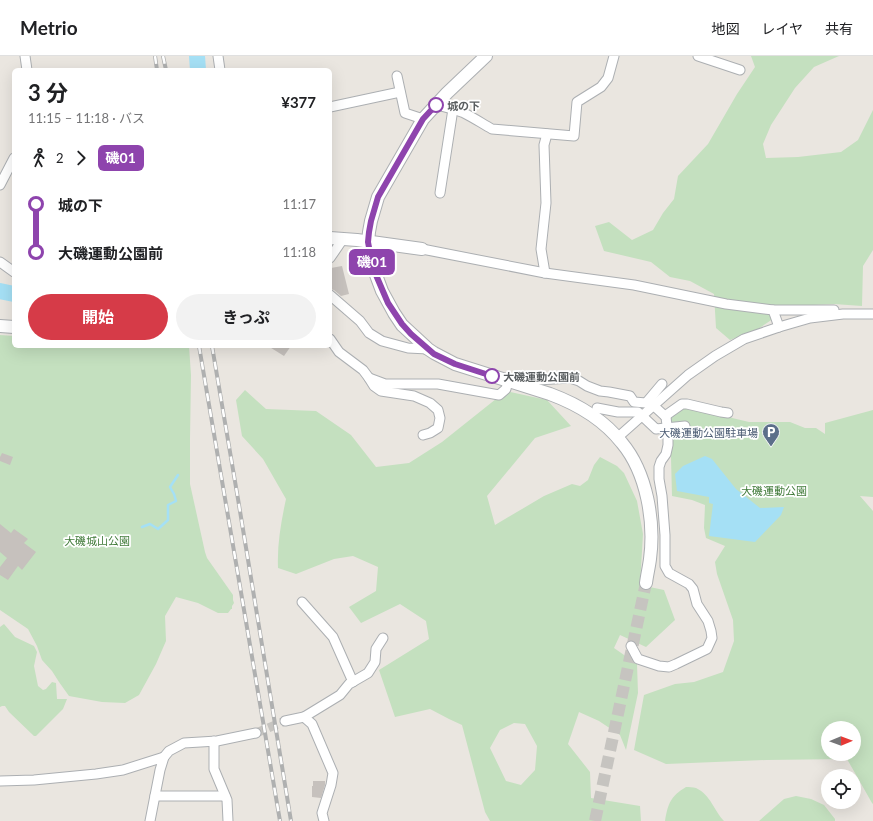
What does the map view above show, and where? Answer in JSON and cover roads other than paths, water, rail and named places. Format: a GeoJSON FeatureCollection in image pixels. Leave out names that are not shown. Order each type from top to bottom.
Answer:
{"type":"FeatureCollection","features":[{"type":"Feature","properties":{"kind":"street"},"geometry":{"type":"LineString","coordinates":[[25,56],[27,68]]}},
{"type":"Feature","properties":{"kind":"street"},"geometry":{"type":"LineString","coordinates":[[218,56],[220,68]]}},
{"type":"Feature","properties":{"kind":"street"},"geometry":{"type":"LineString","coordinates":[[486,56],[447,93],[423,119],[378,197],[371,221],[368,242],[376,275],[388,303],[402,324],[434,354],[455,364],[556,396],[575,405],[598,420],[623,444],[635,463],[642,478],[647,497],[651,537],[650,558],[646,583]]}},
{"type":"Feature","properties":{"kind":"street"},"geometry":{"type":"LineString","coordinates":[[436,105],[464,113],[492,129],[574,136],[577,102],[600,86],[608,78],[614,56]]}},
{"type":"Feature","properties":{"kind":"street"},"geometry":{"type":"LineString","coordinates":[[698,56],[740,70]]}},
{"type":"Feature","properties":{"kind":"street"},"geometry":{"type":"LineString","coordinates":[[397,76],[405,113],[423,119]]}},
{"type":"Feature","properties":{"kind":"street"},"geometry":{"type":"LineString","coordinates":[[332,107],[400,92]]}},
{"type":"Feature","properties":{"kind":"street"},"geometry":{"type":"LineString","coordinates":[[440,192],[454,109]]}},
{"type":"Feature","properties":{"kind":"street"},"geometry":{"type":"LineString","coordinates":[[545,273],[541,249],[546,203],[544,145],[547,134]]}},
{"type":"Feature","properties":{"kind":"street"},"geometry":{"type":"LineString","coordinates":[[0,185],[12,162]]}},
{"type":"Feature","properties":{"kind":"street"},"geometry":{"type":"LineString","coordinates":[[332,238],[422,249],[545,273],[634,285],[726,304],[773,310],[832,310],[843,314]]}},
{"type":"Feature","properties":{"kind":"street"},"geometry":{"type":"LineString","coordinates":[[332,255],[343,239]]}},
{"type":"Feature","properties":{"kind":"street"},"geometry":{"type":"LineString","coordinates":[[0,262],[12,271]]}},
{"type":"Feature","properties":{"kind":"street"},"geometry":{"type":"LineString","coordinates":[[332,297],[360,321],[369,334],[382,341],[408,348],[428,349]]}},
{"type":"Feature","properties":{"kind":"street"},"geometry":{"type":"LineString","coordinates":[[773,310],[779,327]]}},
{"type":"Feature","properties":{"kind":"street"},"geometry":{"type":"LineString","coordinates":[[617,438],[688,375],[715,356],[744,339],[810,318],[843,314],[873,314]]}},
{"type":"Feature","properties":{"kind":"street"},"geometry":{"type":"LineString","coordinates":[[0,326],[12,327]]}},
{"type":"Feature","properties":{"kind":"street"},"geometry":{"type":"LineString","coordinates":[[332,342],[339,352],[363,370],[374,386],[381,391],[414,396],[438,410],[440,418],[438,428],[423,435]]}},
{"type":"Feature","properties":{"kind":"street"},"geometry":{"type":"LineString","coordinates":[[369,378],[385,384],[438,384],[499,395],[506,389],[508,381]]}},
{"type":"Feature","properties":{"kind":"street"},"geometry":{"type":"LineString","coordinates":[[528,387],[538,380],[570,378],[600,391],[630,396],[634,402],[646,403],[662,384]]}},
{"type":"Feature","properties":{"kind":"street"},"geometry":{"type":"LineString","coordinates":[[665,416],[682,404],[728,413]]}},
{"type":"Feature","properties":{"kind":"street"},"geometry":{"type":"LineString","coordinates":[[631,646],[638,659],[659,666],[669,667],[707,648],[712,638],[708,621],[697,604],[693,589],[683,580],[669,573],[665,566],[666,535],[659,479],[659,467],[661,460],[666,454],[668,434],[666,417],[654,406]]}},
{"type":"Feature","properties":{"kind":"street"},"geometry":{"type":"LineString","coordinates":[[597,408],[618,412],[638,412],[656,429],[685,426]]}},
{"type":"Feature","properties":{"kind":"street"},"geometry":{"type":"LineString","coordinates":[[302,602],[333,637],[353,682]]}},
{"type":"Feature","properties":{"kind":"street"},"geometry":{"type":"LineString","coordinates":[[285,721],[304,717],[340,695],[349,684],[368,673],[375,662],[376,649],[383,638]]}},
{"type":"Feature","properties":{"kind":"street"},"geometry":{"type":"LineString","coordinates":[[304,717],[312,724],[333,773],[331,785],[322,813],[324,821]]}},
{"type":"Feature","properties":{"kind":"street"},"geometry":{"type":"LineString","coordinates":[[150,821],[160,770],[164,757],[169,751],[184,744],[214,741],[256,733]]}},
{"type":"Feature","properties":{"kind":"street"},"geometry":{"type":"LineString","coordinates":[[214,741],[214,769],[227,800],[228,821]]}},
{"type":"Feature","properties":{"kind":"street"},"geometry":{"type":"LineString","coordinates":[[0,781],[34,780],[123,770],[164,757]]}},
{"type":"Feature","properties":{"kind":"street"},"geometry":{"type":"LineString","coordinates":[[155,796],[225,796]]}},
{"type":"Feature","properties":{"kind":"water"},"geometry":{"type":"Polygon","coordinates":[[[705,456],[712,459],[736,489],[760,508],[784,507],[781,515],[755,542],[709,536],[713,504],[709,503],[709,497],[677,491],[675,474],[683,466],[705,456]]]}},
{"type":"Feature","properties":{"kind":"waterway"},"geometry":{"type":"LineString","coordinates":[[197,56],[198,68]]}},
{"type":"Feature","properties":{"kind":"waterway"},"geometry":{"type":"LineString","coordinates":[[0,291],[12,294]]}},
{"type":"Feature","properties":{"kind":"waterway"},"geometry":{"type":"LineString","coordinates":[[142,527],[150,524],[158,529],[168,520],[168,505],[176,501],[170,487],[178,475]]}},
{"type":"Feature","properties":{"kind":"tunnel"},"geometry":{"type":"LineString","coordinates":[[595,821],[646,583]]}},
{"type":"Feature","properties":{"kind":"tunnel"},"geometry":{"type":"LineString","coordinates":[[256,733],[285,721]]}},
{"type":"Feature","properties":{"kind":"railway"},"geometry":{"type":"LineString","coordinates":[[155,56],[157,68]]}},
{"type":"Feature","properties":{"kind":"railway"},"geometry":{"type":"LineString","coordinates":[[163,56],[166,68]]}},
{"type":"Feature","properties":{"kind":"railway"},"geometry":{"type":"LineString","coordinates":[[199,348],[280,821]]}},
{"type":"Feature","properties":{"kind":"railway"},"geometry":{"type":"LineString","coordinates":[[212,348],[291,821]]}},
{"type":"Feature","properties":{"kind":"place","name":"城の下"},"geometry":{"type":"Point","coordinates":[436,105]}},
{"type":"Feature","properties":{"kind":"place","name":"大磯運動公園前"},"geometry":{"type":"Point","coordinates":[492,376]}},
{"type":"Feature","properties":{"kind":"place","name":"大磯運動公園駐車場"},"geometry":{"type":"Point","coordinates":[771,447]}},
{"type":"Feature","properties":{"kind":"park label","name":"大磯運動公園"},"geometry":{"type":"Point","coordinates":[774,490]}},
{"type":"Feature","properties":{"kind":"park label","name":"大磯城山公園"},"geometry":{"type":"Point","coordinates":[97,540]}}]}
